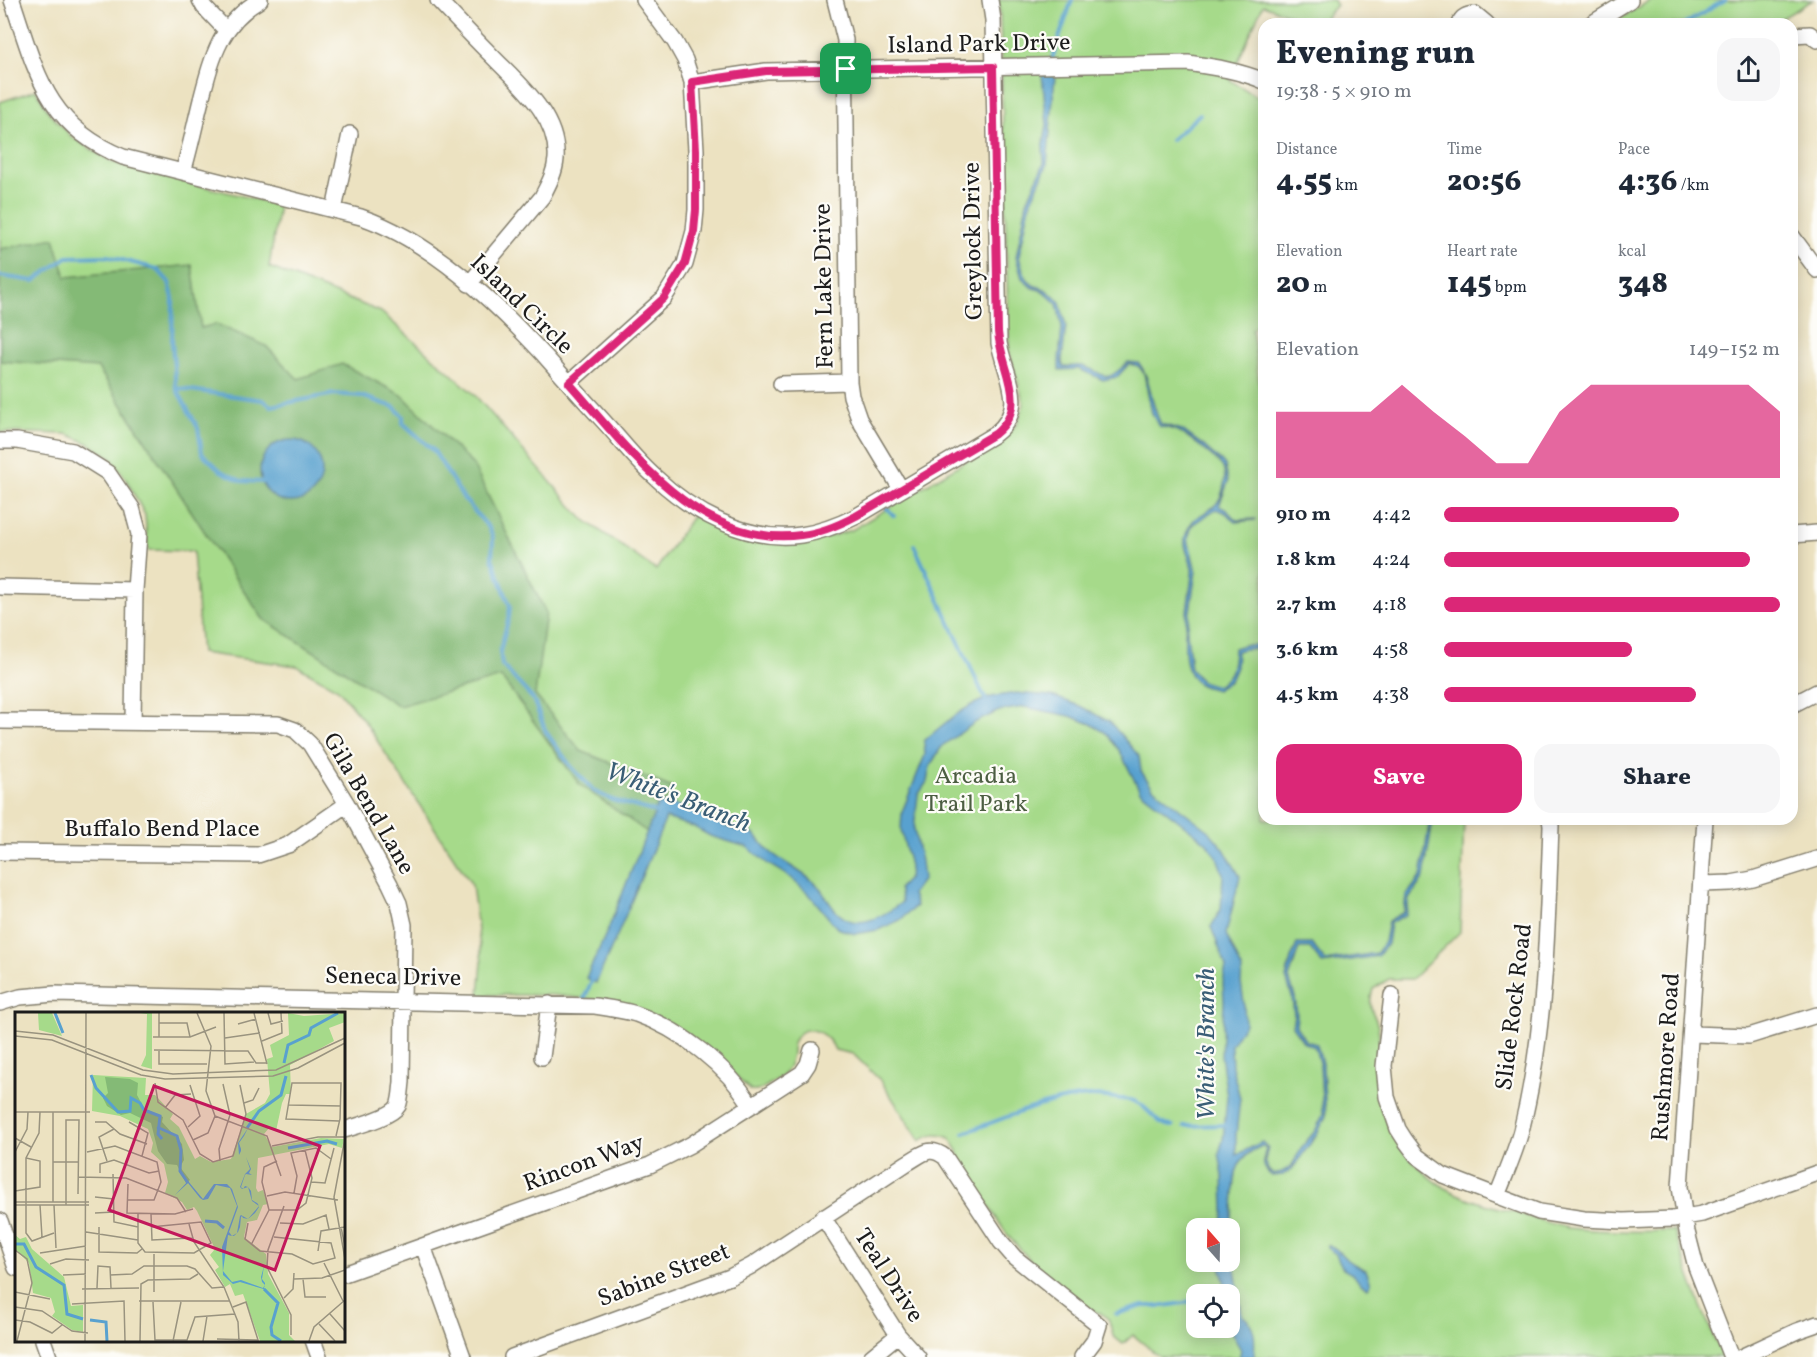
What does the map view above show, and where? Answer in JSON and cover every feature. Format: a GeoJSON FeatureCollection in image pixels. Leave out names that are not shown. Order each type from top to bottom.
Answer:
{"type":"FeatureCollection","features":[{"type":"Feature","properties":{"kind":"street","name":"Island Circle"},"geometry":{"type":"LineString","coordinates":[[12,0],[46,93],[79,132],[108,151],[123,157],[370,220],[396,231],[426,249],[470,284],[520,330],[656,478],[689,504],[727,525],[780,537],[800,535],[837,526],[995,434],[1009,421],[1012,412]]}},
{"type":"Feature","properties":{"kind":"street"},"geometry":{"type":"LineString","coordinates":[[200,0],[204,8],[226,30]]}},
{"type":"Feature","properties":{"kind":"street"},"geometry":{"type":"LineString","coordinates":[[183,172],[211,63],[226,30],[260,0]]}},
{"type":"Feature","properties":{"kind":"street"},"geometry":{"type":"LineString","coordinates":[[438,0],[526,91],[545,117],[555,144],[555,168],[542,197],[470,284]]}},
{"type":"Feature","properties":{"kind":"street"},"geometry":{"type":"LineString","coordinates":[[569,383],[664,298],[685,264],[694,231],[696,150],[692,82],[685,60],[675,42],[644,0]]}},
{"type":"Feature","properties":{"kind":"street","name":"Fern Lake Drive"},"geometry":{"type":"LineString","coordinates":[[835,0],[845,40],[849,382],[859,419],[901,489]]}},
{"type":"Feature","properties":{"kind":"street","name":"Greylock Drive"},"geometry":{"type":"LineString","coordinates":[[990,0],[993,21],[998,332],[1000,351],[1012,394],[1012,412]]}},
{"type":"Feature","properties":{"kind":"street"},"geometry":{"type":"LineString","coordinates":[[1601,18],[1630,0]]}},
{"type":"Feature","properties":{"kind":"street"},"geometry":{"type":"LineString","coordinates":[[1462,18],[1475,14],[1480,18]]}},
{"type":"Feature","properties":{"kind":"street"},"geometry":{"type":"LineString","coordinates":[[1798,35],[1810,34],[1817,40]]}},
{"type":"Feature","properties":{"kind":"street","name":"Island Park Drive"},"geometry":{"type":"LineString","coordinates":[[692,82],[766,71],[1188,63],[1258,78]]}},
{"type":"Feature","properties":{"kind":"street"},"geometry":{"type":"LineString","coordinates":[[334,210],[350,134]]}},
{"type":"Feature","properties":{"kind":"street"},"geometry":{"type":"LineString","coordinates":[[1798,243],[1815,263]]}},
{"type":"Feature","properties":{"kind":"street"},"geometry":{"type":"LineString","coordinates":[[781,384],[849,382]]}},
{"type":"Feature","properties":{"kind":"street"},"geometry":{"type":"LineString","coordinates":[[0,441],[17,441],[73,451],[108,472],[132,508],[139,534],[135,590],[133,722]]}},
{"type":"Feature","properties":{"kind":"street"},"geometry":{"type":"LineString","coordinates":[[1798,534],[1817,532]]}},
{"type":"Feature","properties":{"kind":"street"},"geometry":{"type":"LineString","coordinates":[[0,587],[135,590]]}},
{"type":"Feature","properties":{"kind":"street"},"geometry":{"type":"LineString","coordinates":[[1798,702],[1817,692]]}},
{"type":"Feature","properties":{"kind":"street","name":"Gila Bend Lane"},"geometry":{"type":"LineString","coordinates":[[0,721],[278,724],[295,730],[310,744],[347,804],[399,903],[404,925],[400,1100],[394,1111],[345,1130]]}},
{"type":"Feature","properties":{"kind":"street","name":"Buffalo Bend Place"},"geometry":{"type":"LineString","coordinates":[[0,852],[258,855],[288,845],[347,804]]}},
{"type":"Feature","properties":{"kind":"street","name":"Slide Rock Road"},"geometry":{"type":"LineString","coordinates":[[1497,1196],[1520,1133],[1538,1045],[1546,963],[1551,825]]}},
{"type":"Feature","properties":{"kind":"street","name":"Rushmore Road"},"geometry":{"type":"LineString","coordinates":[[1705,825],[1680,1187],[1684,1217],[1696,1267],[1731,1357]]}},
{"type":"Feature","properties":{"kind":"street"},"geometry":{"type":"LineString","coordinates":[[1702,884],[1731,883],[1753,879],[1817,859]]}},
{"type":"Feature","properties":{"kind":"street","name":"Seneca Drive"},"geometry":{"type":"LineString","coordinates":[[0,1003],[20,997],[54,994],[404,1000],[612,1008],[659,1024],[696,1048],[739,1086],[751,1106]]}},
{"type":"Feature","properties":{"kind":"street"},"geometry":{"type":"LineString","coordinates":[[1392,995],[1384,1066],[1388,1097],[1398,1129],[1417,1156],[1443,1175],[1539,1212],[1596,1220],[1624,1221],[1702,1214],[1817,1173]]}},
{"type":"Feature","properties":{"kind":"street"},"geometry":{"type":"LineString","coordinates":[[542,1057],[549,1004]]}},
{"type":"Feature","properties":{"kind":"street"},"geometry":{"type":"LineString","coordinates":[[1692,1034],[1749,1036],[1817,1015]]}},
{"type":"Feature","properties":{"kind":"street","name":"Rincon Way"},"geometry":{"type":"LineString","coordinates":[[345,1274],[650,1165],[690,1145],[802,1073],[808,1064],[812,1050]]}},
{"type":"Feature","properties":{"kind":"street","name":"Sabine Street"},"geometry":{"type":"LineString","coordinates":[[512,1357],[730,1277],[751,1266],[823,1217],[929,1151],[936,1151],[945,1157],[1001,1242],[1014,1257],[1099,1325],[1094,1341],[1082,1357]]}},
{"type":"Feature","properties":{"kind":"street","name":"Teal Drive"},"geometry":{"type":"LineString","coordinates":[[823,1217],[898,1335],[918,1357]]}},
{"type":"Feature","properties":{"kind":"street"},"geometry":{"type":"LineString","coordinates":[[2,1231],[15,1265]]}},
{"type":"Feature","properties":{"kind":"street"},"geometry":{"type":"LineString","coordinates":[[423,1246],[463,1357]]}},
{"type":"Feature","properties":{"kind":"street"},"geometry":{"type":"LineString","coordinates":[[1741,1357],[1817,1324]]}},
{"type":"Feature","properties":{"kind":"street"},"geometry":{"type":"LineString","coordinates":[[871,1357],[898,1335]]}},
{"type":"Feature","properties":{"kind":"street"},"geometry":{"type":"LineString","coordinates":[[43,1342],[48,1357]]}},
{"type":"Feature","properties":{"kind":"street"},"geometry":{"type":"LineString","coordinates":[[314,1342],[319,1357]]}},
{"type":"Feature","properties":{"kind":"green space","name":"Arcadia Trail Park"},"geometry":{"type":"Polygon","coordinates":[[[998,0],[1334,0],[1336,5],[1325,18],[1299,18],[1263,5],[1230,80],[1258,97],[1258,325],[1252,329],[1258,375],[1258,825],[1464,825],[1460,932],[1412,979],[1389,979],[1373,989],[1371,1009],[1379,1036],[1379,1091],[1386,1121],[1407,1154],[1426,1174],[1447,1189],[1464,1197],[1569,1228],[1674,1231],[1722,1357],[1160,1357],[1133,1335],[1123,1344],[1113,1336],[1109,1320],[1102,1314],[1089,1309],[1042,1273],[1008,1236],[962,1165],[958,1151],[950,1138],[935,1135],[920,1141],[881,1081],[853,1054],[835,1050],[823,1034],[811,1030],[800,1033],[793,1042],[791,1059],[785,1073],[761,1089],[751,1091],[707,1048],[596,1000],[553,995],[479,995],[482,962],[472,885],[365,722],[338,689],[297,666],[201,653],[193,551],[148,550],[145,515],[126,479],[111,458],[90,444],[67,434],[0,432],[0,102],[36,90],[50,114],[73,138],[112,162],[279,205],[269,267],[381,312],[474,394],[582,518],[656,570],[693,515],[739,538],[788,544],[821,539],[852,530],[1002,439],[1017,424],[1024,404],[1009,351],[998,0]]]}},
{"type":"Feature","properties":{"kind":"green space"},"geometry":{"type":"Polygon","coordinates":[[[1651,0],[1813,0],[1782,18],[1621,18],[1651,0]]]}},
{"type":"Feature","properties":{"kind":"green space"},"geometry":{"type":"Polygon","coordinates":[[[54,238],[66,277],[192,265],[201,328],[216,324],[266,346],[298,379],[342,364],[402,395],[473,465],[546,613],[535,695],[581,751],[673,788],[647,832],[580,785],[501,677],[399,706],[263,619],[98,368],[0,361],[0,249],[54,238]]]}},
{"type":"Feature","properties":{"kind":"water"},"geometry":{"type":"Polygon","coordinates":[[[1042,75],[1055,76],[1047,165],[1030,204],[1019,257],[1025,276],[1033,285],[1045,289],[1060,302],[1066,326],[1063,367],[1082,366],[1109,376],[1128,362],[1139,363],[1143,370],[1146,377],[1161,424],[1182,430],[1225,465],[1228,482],[1219,506],[1227,510],[1236,520],[1255,519],[1235,522],[1226,513],[1216,509],[1192,525],[1188,539],[1196,571],[1187,632],[1191,669],[1201,681],[1217,686],[1231,670],[1234,648],[1258,645],[1258,648],[1237,651],[1236,667],[1230,681],[1216,690],[1199,684],[1191,676],[1187,664],[1185,633],[1192,569],[1185,539],[1193,521],[1219,500],[1223,491],[1223,468],[1211,455],[1185,435],[1159,426],[1152,414],[1144,373],[1138,366],[1129,364],[1117,377],[1103,380],[1079,369],[1059,370],[1062,327],[1057,304],[1043,291],[1031,287],[1022,278],[1016,257],[1027,202],[1044,163],[1043,146],[1047,125],[1042,75]]]}},
{"type":"Feature","properties":{"kind":"water"},"geometry":{"type":"Polygon","coordinates":[[[285,440],[297,440],[313,449],[320,459],[322,471],[320,483],[313,493],[297,502],[285,502],[274,497],[265,488],[260,477],[260,465],[265,454],[274,445],[285,440]]]}},
{"type":"Feature","properties":{"kind":"water"},"geometry":{"type":"Polygon","coordinates":[[[1016,693],[1052,696],[1080,706],[1110,722],[1139,756],[1141,771],[1153,788],[1208,830],[1224,849],[1240,876],[1226,934],[1242,969],[1245,1024],[1231,1045],[1232,1067],[1240,1098],[1236,1155],[1262,1142],[1268,1147],[1265,1160],[1268,1170],[1273,1174],[1292,1166],[1323,1115],[1320,1067],[1315,1047],[1304,1043],[1292,1026],[1294,1015],[1292,997],[1286,978],[1297,944],[1312,944],[1325,961],[1377,953],[1384,942],[1388,921],[1404,912],[1406,896],[1421,876],[1429,825],[1432,825],[1424,877],[1409,899],[1406,915],[1390,923],[1387,944],[1378,956],[1322,964],[1310,948],[1299,948],[1289,978],[1295,997],[1296,1026],[1306,1041],[1317,1044],[1323,1067],[1326,1116],[1317,1134],[1293,1168],[1283,1175],[1272,1176],[1264,1167],[1266,1147],[1262,1146],[1249,1153],[1241,1161],[1235,1181],[1232,1218],[1223,1218],[1223,1176],[1219,1153],[1223,1140],[1227,1097],[1221,1055],[1223,983],[1226,966],[1211,927],[1221,909],[1223,874],[1217,857],[1206,842],[1140,791],[1119,750],[1106,733],[1070,716],[1024,707],[999,711],[976,722],[942,746],[930,766],[927,782],[918,795],[914,829],[923,879],[912,894],[916,906],[900,920],[878,930],[855,934],[837,928],[809,894],[787,875],[768,864],[747,847],[710,836],[696,828],[666,818],[596,983],[586,978],[658,804],[688,809],[735,830],[753,834],[769,851],[814,882],[834,909],[845,918],[858,922],[865,921],[891,910],[902,902],[899,888],[909,878],[910,866],[901,830],[902,812],[925,755],[924,741],[946,722],[979,701],[1016,693]]]}},
{"type":"Feature","properties":{"kind":"water"},"geometry":{"type":"Polygon","coordinates":[[[1327,1245],[1336,1249],[1348,1261],[1366,1270],[1371,1283],[1368,1288],[1360,1284],[1354,1275],[1343,1269],[1336,1254],[1327,1248],[1327,1245]]]}},
{"type":"Feature","properties":{"kind":"water"},"geometry":{"type":"Polygon","coordinates":[[[1222,1272],[1236,1272],[1237,1284],[1225,1284],[1222,1272]]]}},
{"type":"Feature","properties":{"kind":"water"},"geometry":{"type":"Polygon","coordinates":[[[1240,1302],[1242,1315],[1253,1329],[1254,1357],[1239,1357],[1241,1350],[1234,1338],[1240,1338],[1240,1302]]]}},
{"type":"Feature","properties":{"kind":"waterway"},"geometry":{"type":"LineString","coordinates":[[1051,62],[1072,0]]}},
{"type":"Feature","properties":{"kind":"waterway"},"geometry":{"type":"LineString","coordinates":[[1695,18],[1725,0]]}},
{"type":"Feature","properties":{"kind":"waterway"},"geometry":{"type":"LineString","coordinates":[[1171,140],[1200,114]]}},
{"type":"Feature","properties":{"kind":"waterway","name":"White's Branch"},"geometry":{"type":"LineString","coordinates":[[0,276],[34,281],[67,257],[107,256],[157,269],[169,282],[173,298],[172,343],[176,388],[198,428],[202,453],[221,471],[241,481],[264,482]]}},
{"type":"Feature","properties":{"kind":"waterway","name":"White's Branch"},"geometry":{"type":"LineString","coordinates":[[176,388],[263,400],[271,406],[334,394],[361,396],[394,407],[403,416],[403,423],[434,451],[464,499],[489,528],[493,538],[492,558],[510,606],[500,651],[502,665],[533,699],[546,732],[569,764],[594,791],[612,800],[659,813]]}},
{"type":"Feature","properties":{"kind":"waterway"},"geometry":{"type":"LineString","coordinates":[[886,507],[894,516]]}},
{"type":"Feature","properties":{"kind":"waterway"},"geometry":{"type":"LineString","coordinates":[[914,545],[987,703]]}},
{"type":"Feature","properties":{"kind":"waterway"},"geometry":{"type":"LineString","coordinates":[[584,999],[593,978]]}},
{"type":"Feature","properties":{"kind":"waterway"},"geometry":{"type":"LineString","coordinates":[[964,1133],[1041,1105],[1089,1096],[1137,1102],[1156,1119],[1173,1126]]}},
{"type":"Feature","properties":{"kind":"waterway"},"geometry":{"type":"LineString","coordinates":[[1184,1126],[1227,1125]]}},
{"type":"Feature","properties":{"kind":"waterway"},"geometry":{"type":"LineString","coordinates":[[1116,1314],[1143,1306],[1186,1303]]}},
{"type":"Feature","properties":{"kind":"route"},"geometry":{"type":"LineString","coordinates":[[993,67],[998,332],[1000,351],[1012,394],[1012,412],[1009,421],[995,434],[837,526],[800,535],[780,537],[761,534],[727,525],[683,500],[645,468],[569,383],[664,298],[685,264],[694,231],[696,210],[696,150],[692,82],[766,71],[846,69],[993,67]]}}]}
